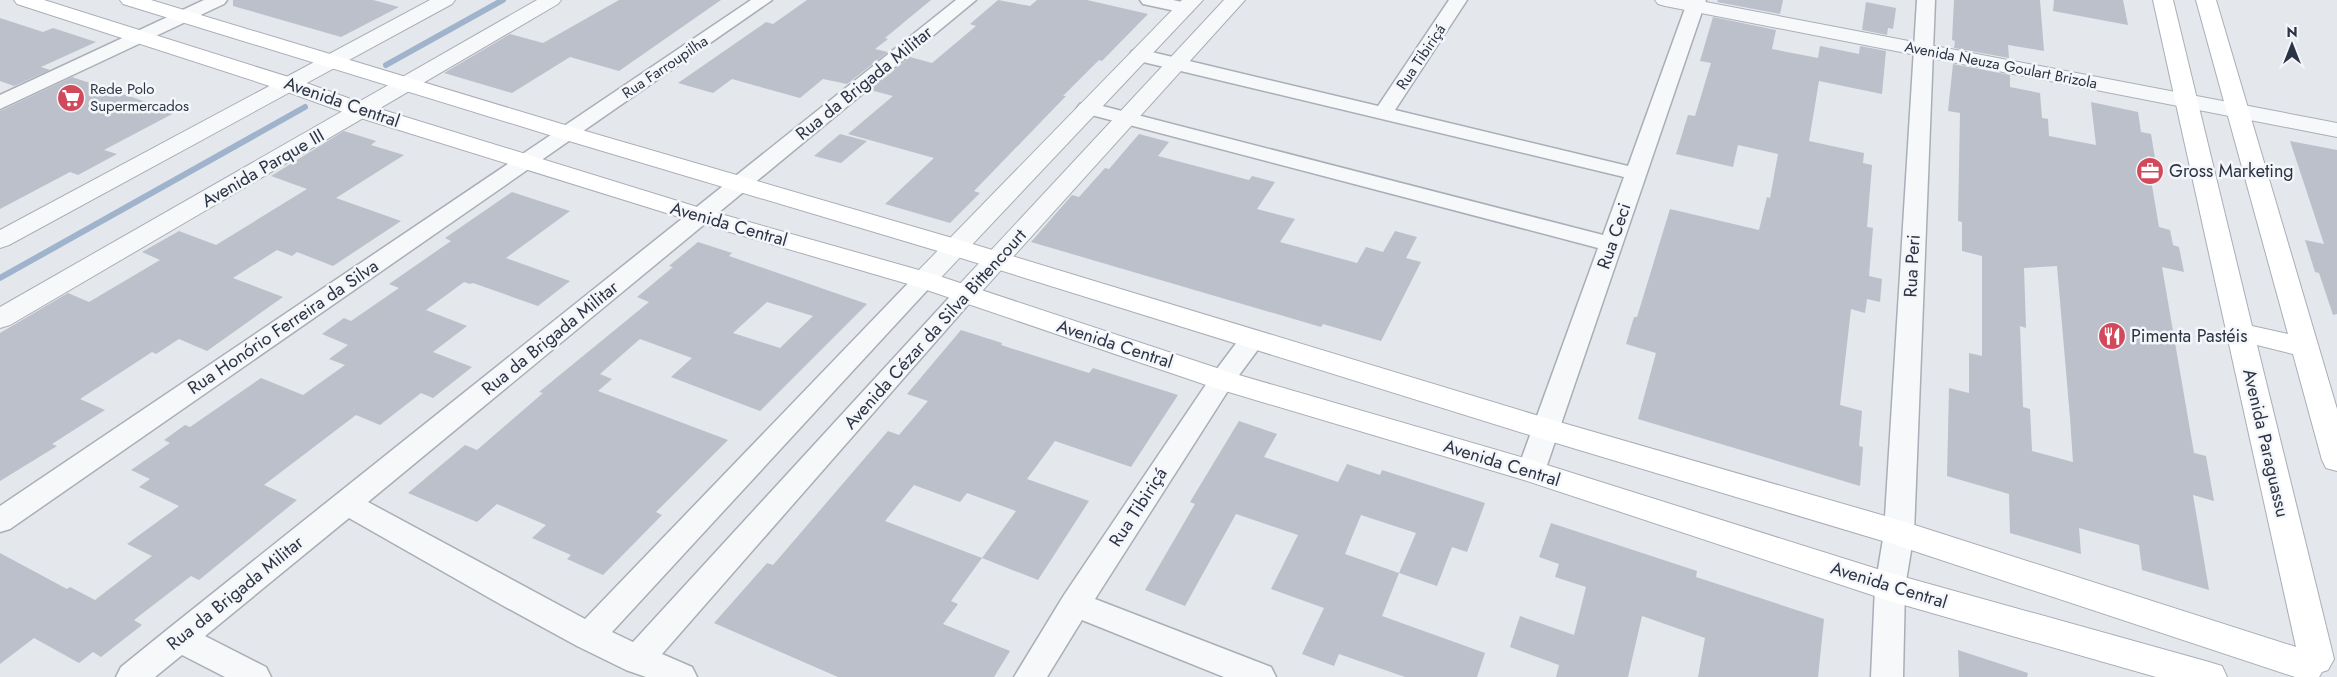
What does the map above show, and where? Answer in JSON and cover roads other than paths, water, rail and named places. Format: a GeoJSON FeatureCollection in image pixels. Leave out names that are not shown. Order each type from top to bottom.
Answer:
{"type":"FeatureCollection","features":[{"type":"Feature","properties":{"kind":"main road","name":"Avenida Central"},"geometry":{"type":"LineString","coordinates":[[24,0],[290,84],[362,111],[701,216],[924,280],[1222,380],[1531,471],[1890,586],[2209,677]]}},
{"type":"Feature","properties":{"kind":"main road","name":"Avenida Central"},"geometry":{"type":"LineString","coordinates":[[130,0],[567,133],[957,248],[1546,430],[1899,533],[2316,665]]}},
{"type":"Feature","properties":{"kind":"main road","name":"Avenida Paraguassu"},"geometry":{"type":"LineString","coordinates":[[2163,0],[2316,665]]}},
{"type":"Feature","properties":{"kind":"main road"},"geometry":{"type":"LineString","coordinates":[[2206,0],[2337,460]]}},
{"type":"Feature","properties":{"kind":"main road"},"geometry":{"type":"LineString","coordinates":[[2240,332],[2305,348]]}},
{"type":"Feature","properties":{"kind":"street"},"geometry":{"type":"LineString","coordinates":[[0,103],[218,0]]}},
{"type":"Feature","properties":{"kind":"street"},"geometry":{"type":"LineString","coordinates":[[0,240],[445,0]]}},
{"type":"Feature","properties":{"kind":"street","name":"Avenida Parque III"},"geometry":{"type":"LineString","coordinates":[[0,319],[551,0]]}},
{"type":"Feature","properties":{"kind":"street","name":"Rua Farroupilha"},"geometry":{"type":"LineString","coordinates":[[567,133],[763,0]]}},
{"type":"Feature","properties":{"kind":"street","name":"Rua da Brigada Militar"},"geometry":{"type":"LineString","coordinates":[[132,677],[968,0]]}},
{"type":"Feature","properties":{"kind":"street"},"geometry":{"type":"LineString","coordinates":[[1150,0],[1189,4]]}},
{"type":"Feature","properties":{"kind":"street","name":"Avenida Cézar da Silva Bittencourt"},"geometry":{"type":"LineString","coordinates":[[637,660],[965,294],[1235,0]]}},
{"type":"Feature","properties":{"kind":"street","name":"Rua Tibiriçá"},"geometry":{"type":"LineString","coordinates":[[1383,114],[1458,0]]}},
{"type":"Feature","properties":{"kind":"street","name":"Avenida Neuza Goulart Brizola"},"geometry":{"type":"LineString","coordinates":[[1665,0],[1696,3],[1922,50],[2337,130]]}},
{"type":"Feature","properties":{"kind":"street","name":"Rua Peri"},"geometry":{"type":"LineString","coordinates":[[1887,677],[1890,586],[1899,533],[1926,0]]}},
{"type":"Feature","properties":{"kind":"street","name":"Rua Ceci"},"geometry":{"type":"LineString","coordinates":[[1531,471],[1696,3]]}},
{"type":"Feature","properties":{"kind":"street","name":"Avenida Cézar da Silva Bittencourt"},"geometry":{"type":"LineString","coordinates":[[588,636],[924,280],[957,248],[1087,108],[1189,4]]}},
{"type":"Feature","properties":{"kind":"street"},"geometry":{"type":"LineString","coordinates":[[1139,55],[1636,174]]}},
{"type":"Feature","properties":{"kind":"street"},"geometry":{"type":"LineString","coordinates":[[1087,108],[1612,244]]}},
{"type":"Feature","properties":{"kind":"street","name":"Rua Honório Ferreira da Silva"},"geometry":{"type":"LineString","coordinates":[[0,520],[567,133]]}},
{"type":"Feature","properties":{"kind":"street","name":"Rua Tibiriçá"},"geometry":{"type":"LineString","coordinates":[[1030,677],[1075,604],[1222,380],[1252,340]]}},
{"type":"Feature","properties":{"kind":"street"},"geometry":{"type":"LineString","coordinates":[[346,503],[588,636],[637,660],[680,677]]}},
{"type":"Feature","properties":{"kind":"street"},"geometry":{"type":"LineString","coordinates":[[1075,604],[1260,677]]}},
{"type":"Feature","properties":{"kind":"street"},"geometry":{"type":"LineString","coordinates":[[179,638],[255,677]]}},
{"type":"Feature","properties":{"kind":"waterway"},"geometry":{"type":"LineString","coordinates":[[386,65],[503,0]]}},
{"type":"Feature","properties":{"kind":"waterway"},"geometry":{"type":"LineString","coordinates":[[0,278],[305,107]]}},
{"type":"Feature","properties":{"kind":"place","name":"Rede Polo Supermercados"},"geometry":{"type":"Point","coordinates":[71,98]}},
{"type":"Feature","properties":{"kind":"place","name":"Gross Marketing"},"geometry":{"type":"Point","coordinates":[2150,171]}},
{"type":"Feature","properties":{"kind":"place","name":"Pimenta Pastéis"},"geometry":{"type":"Point","coordinates":[2112,336]}}]}
